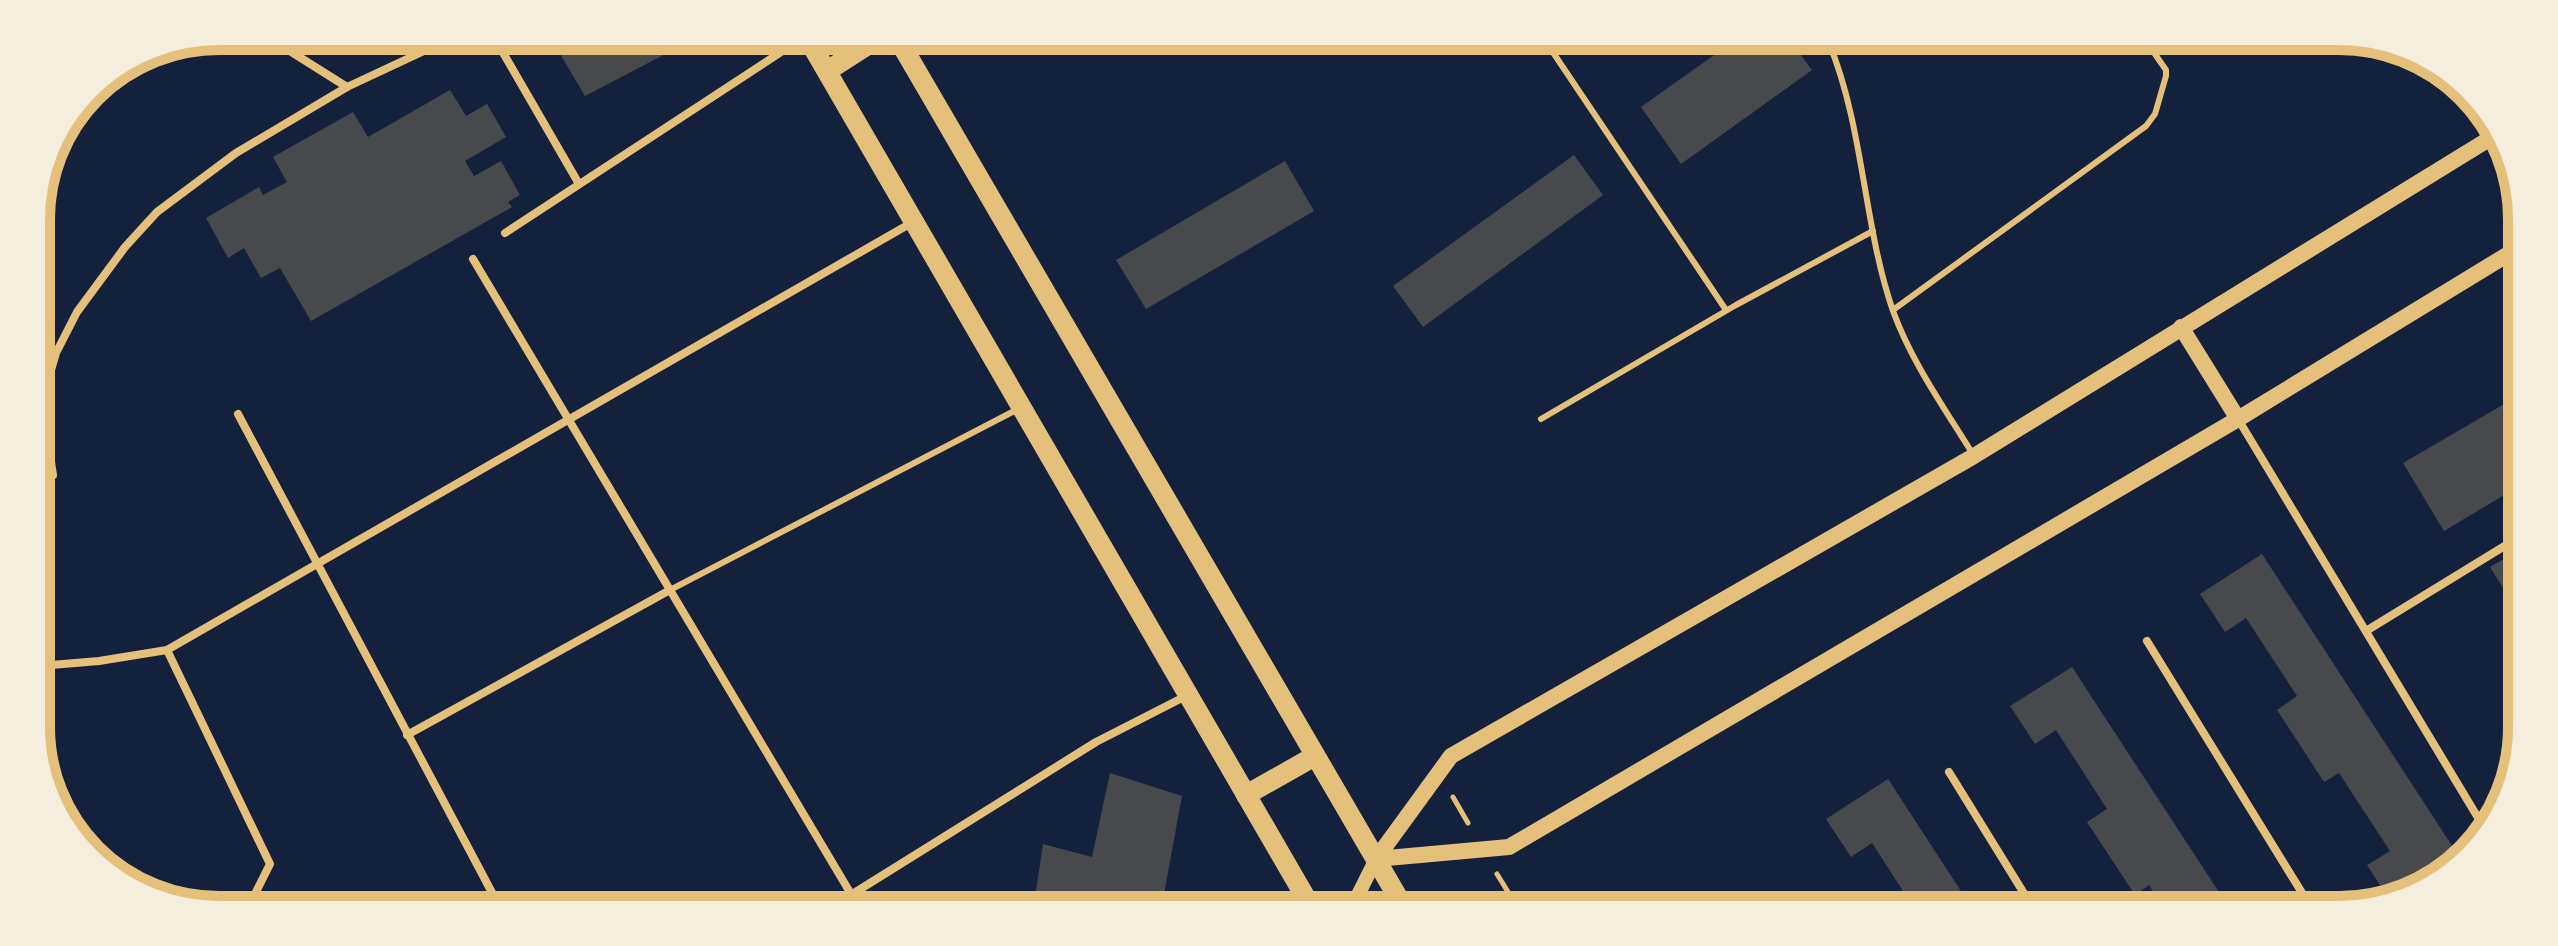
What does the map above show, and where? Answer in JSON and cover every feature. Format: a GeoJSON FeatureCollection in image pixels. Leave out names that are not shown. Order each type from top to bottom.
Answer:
{"type":"FeatureCollection","features":[{"type":"Feature","properties":{"kind":"main road"},"geometry":{"type":"LineString","coordinates":[[815,50],[1305,896]]}},
{"type":"Feature","properties":{"kind":"main road"},"geometry":{"type":"LineString","coordinates":[[827,71],[860,50]]}},
{"type":"Feature","properties":{"kind":"main road"},"geometry":{"type":"LineString","coordinates":[[904,50],[1397,896]]}},
{"type":"Feature","properties":{"kind":"main road"},"geometry":{"type":"LineString","coordinates":[[1376,859],[1451,756],[1974,456],[2488,140]]}},
{"type":"Feature","properties":{"kind":"main road"},"geometry":{"type":"LineString","coordinates":[[1376,859],[1509,847],[2238,419],[2508,254]]}},
{"type":"Feature","properties":{"kind":"main road"},"geometry":{"type":"LineString","coordinates":[[2181,327],[2238,419]]}},
{"type":"Feature","properties":{"kind":"main road"},"geometry":{"type":"LineString","coordinates":[[1246,795],[1315,756]]}},
{"type":"Feature","properties":{"kind":"street"},"geometry":{"type":"LineString","coordinates":[[288,50],[347,87]]}},
{"type":"Feature","properties":{"kind":"street"},"geometry":{"type":"LineString","coordinates":[[50,373],[56,353],[77,312],[95,285],[157,212],[236,153],[347,87],[426,50]]}},
{"type":"Feature","properties":{"kind":"street"},"geometry":{"type":"LineString","coordinates":[[502,50],[579,184]]}},
{"type":"Feature","properties":{"kind":"street"},"geometry":{"type":"LineString","coordinates":[[505,233],[784,50]]}},
{"type":"Feature","properties":{"kind":"street"},"geometry":{"type":"LineString","coordinates":[[50,665],[167,650],[914,221]]}},
{"type":"Feature","properties":{"kind":"street"},"geometry":{"type":"LineString","coordinates":[[473,259],[851,894]]}},
{"type":"Feature","properties":{"kind":"street"},"geometry":{"type":"LineString","coordinates":[[238,414],[494,896]]}},
{"type":"Feature","properties":{"kind":"street"},"geometry":{"type":"LineString","coordinates":[[2238,419],[2480,820]]}},
{"type":"Feature","properties":{"kind":"street"},"geometry":{"type":"LineString","coordinates":[[50,455],[53,475]]}},
{"type":"Feature","properties":{"kind":"street"},"geometry":{"type":"LineString","coordinates":[[2366,631],[2508,544]]}},
{"type":"Feature","properties":{"kind":"street"},"geometry":{"type":"LineString","coordinates":[[407,735],[670,590]]}},
{"type":"Feature","properties":{"kind":"street"},"geometry":{"type":"LineString","coordinates":[[2147,641],[2304,896]]}},
{"type":"Feature","properties":{"kind":"street"},"geometry":{"type":"LineString","coordinates":[[167,650],[270,864],[254,896]]}},
{"type":"Feature","properties":{"kind":"street"},"geometry":{"type":"LineString","coordinates":[[848,896],[1096,742],[1189,695]]}},
{"type":"Feature","properties":{"kind":"street"},"geometry":{"type":"LineString","coordinates":[[1949,772],[2026,896]]}},
{"type":"Feature","properties":{"kind":"street"},"geometry":{"type":"LineString","coordinates":[[1358,896],[1376,859]]}},
{"type":"Feature","properties":{"kind":"lane"},"geometry":{"type":"LineString","coordinates":[[1551,50],[1726,310]]}},
{"type":"Feature","properties":{"kind":"lane"},"geometry":{"type":"LineString","coordinates":[[1832,50],[1844,79],[1873,231],[1893,310],[1911,353],[1974,456]]}},
{"type":"Feature","properties":{"kind":"lane"},"geometry":{"type":"LineString","coordinates":[[1893,310],[2146,126],[2160,101],[2166,76],[2166,70],[2152,50]]}},
{"type":"Feature","properties":{"kind":"lane"},"geometry":{"type":"LineString","coordinates":[[1541,419],[1726,310],[1873,231]]}},
{"type":"Feature","properties":{"kind":"lane"},"geometry":{"type":"LineString","coordinates":[[670,590],[1022,407]]}},
{"type":"Feature","properties":{"kind":"building"},"geometry":{"type":"Polygon","coordinates":[[[558,50],[673,50],[585,96],[558,50]]]}},
{"type":"Feature","properties":{"kind":"building"},"geometry":{"type":"Polygon","coordinates":[[[1721,50],[1797,50],[1812,70],[1681,164],[1641,107],[1721,50]]]}},
{"type":"Feature","properties":{"kind":"building"},"geometry":{"type":"Polygon","coordinates":[[[450,90],[466,116],[487,104],[506,137],[465,161],[474,176],[501,161],[520,195],[508,202],[512,207],[311,321],[280,268],[261,278],[244,248],[228,258],[206,218],[259,187],[263,195],[287,182],[273,157],[353,112],[368,137],[450,90]]]}},
{"type":"Feature","properties":{"kind":"building"},"geometry":{"type":"Polygon","coordinates":[[[1574,155],[1603,195],[1423,327],[1393,286],[1574,155]]]}},
{"type":"Feature","properties":{"kind":"building"},"geometry":{"type":"Polygon","coordinates":[[[1285,161],[1314,211],[1146,309],[1116,260],[1285,161]]]}},
{"type":"Feature","properties":{"kind":"building"},"geometry":{"type":"Polygon","coordinates":[[[2508,402],[2508,493],[2444,531],[2403,463],[2508,402]]]}},
{"type":"Feature","properties":{"kind":"building"},"geometry":{"type":"Polygon","coordinates":[[[2262,554],[2454,850],[2450,854],[2423,873],[2383,890],[2367,865],[2390,851],[2339,773],[2324,782],[2277,710],[2297,696],[2246,618],[2225,632],[2200,594],[2262,554]]]}},
{"type":"Feature","properties":{"kind":"building"},"geometry":{"type":"Polygon","coordinates":[[[2508,557],[2508,596],[2490,567],[2508,557]]]}},
{"type":"Feature","properties":{"kind":"building"},"geometry":{"type":"Polygon","coordinates":[[[2072,667],[2222,896],[2156,896],[2149,885],[2135,895],[2087,822],[2107,809],[2056,730],[2035,744],[2010,706],[2072,667]]]}},
{"type":"Feature","properties":{"kind":"building"},"geometry":{"type":"Polygon","coordinates":[[[1110,773],[1182,796],[1164,896],[1035,896],[1043,844],[1092,857],[1110,773]]]}},
{"type":"Feature","properties":{"kind":"building"},"geometry":{"type":"Polygon","coordinates":[[[1888,779],[1964,896],[1906,896],[1872,843],[1851,857],[1826,819],[1888,779]]]}}]}
